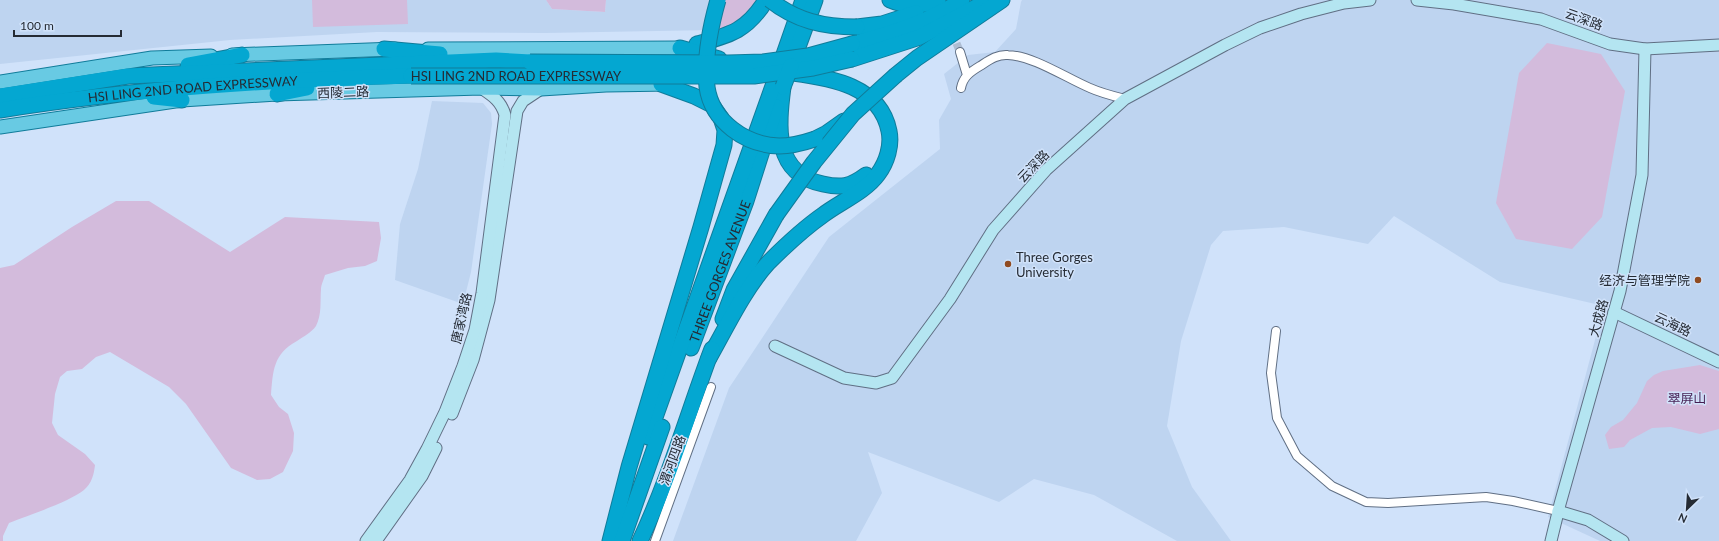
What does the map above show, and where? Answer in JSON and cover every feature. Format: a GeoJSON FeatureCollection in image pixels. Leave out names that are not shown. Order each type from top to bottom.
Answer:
{"type":"FeatureCollection","features":[{"type":"Feature","properties":{"kind":"highway"},"geometry":{"type":"LineString","coordinates":[[718,0],[710,36],[706,69],[708,89],[714,108],[726,124],[738,134],[759,143],[779,146],[802,143],[827,133],[853,114],[917,58],[1002,0]]}},
{"type":"Feature","properties":{"kind":"highway"},"geometry":{"type":"LineString","coordinates":[[680,48],[726,36],[744,27],[757,15],[766,0]]}},
{"type":"Feature","properties":{"kind":"highway"},"geometry":{"type":"LineString","coordinates":[[770,0],[788,13],[809,22],[836,27],[857,27],[882,24],[922,11],[940,0]]}},
{"type":"Feature","properties":{"kind":"highway","name":"THREE GORGES AVENUE"},"geometry":{"type":"LineString","coordinates":[[786,65],[791,31],[801,0]]}},
{"type":"Feature","properties":{"kind":"highway","name":"THREE GORGES AVENUE"},"geometry":{"type":"LineString","coordinates":[[611,541],[786,65],[815,0]]}},
{"type":"Feature","properties":{"kind":"highway"},"geometry":{"type":"LineString","coordinates":[[890,0],[901,5],[913,6],[940,0]]}},
{"type":"Feature","properties":{"kind":"highway","name":"HSI LING 2ND ROAD EXPRESSWAY"},"geometry":{"type":"LineString","coordinates":[[32,98],[128,76],[496,60],[530,62],[763,62],[808,56],[900,30],[922,21],[962,0]]}},
{"type":"Feature","properties":{"kind":"highway","name":"HSI LING 2ND ROAD EXPRESSWAY"},"geometry":{"type":"LineString","coordinates":[[32,98],[125,93],[216,85],[411,76],[770,75],[813,68],[852,59],[920,37],[989,0]]}},
{"type":"Feature","properties":{"kind":"highway"},"geometry":{"type":"LineString","coordinates":[[680,48],[733,63],[830,79],[849,84],[879,106],[887,121],[890,135],[889,149],[878,174],[864,188],[824,214],[798,234],[756,277],[709,358]]}},
{"type":"Feature","properties":{"kind":"highway"},"geometry":{"type":"LineString","coordinates":[[384,49],[496,60]]}},
{"type":"Feature","properties":{"kind":"highway"},"geometry":{"type":"LineString","coordinates":[[128,76],[242,55]]}},
{"type":"Feature","properties":{"kind":"highway"},"geometry":{"type":"LineString","coordinates":[[277,94],[352,78]]}},
{"type":"Feature","properties":{"kind":"highway"},"geometry":{"type":"LineString","coordinates":[[689,83],[821,81],[842,88],[860,98],[873,109],[884,135],[881,154],[873,169],[849,185],[837,187],[817,183],[801,176],[787,161],[782,145],[779,121],[778,87]]}},
{"type":"Feature","properties":{"kind":"highway"},"geometry":{"type":"LineString","coordinates":[[611,541],[629,467],[724,146],[725,130],[721,118],[712,105],[694,96],[661,84]]}},
{"type":"Feature","properties":{"kind":"highway","name":"THREE GORGES AVENUE"},"geometry":{"type":"LineString","coordinates":[[622,541],[648,465],[746,201],[778,87]]}},
{"type":"Feature","properties":{"kind":"highway"},"geometry":{"type":"LineString","coordinates":[[125,93],[182,100]]}},
{"type":"Feature","properties":{"kind":"highway"},"geometry":{"type":"LineString","coordinates":[[0,96],[32,98]]}},
{"type":"Feature","properties":{"kind":"highway"},"geometry":{"type":"LineString","coordinates":[[0,110],[32,98]]}},
{"type":"Feature","properties":{"kind":"highway"},"geometry":{"type":"LineString","coordinates":[[640,541],[652,516],[666,479],[734,290],[776,215],[814,162],[853,114]]}},
{"type":"Feature","properties":{"kind":"main road"},"geometry":{"type":"LineString","coordinates":[[610,48],[630,51],[638,55],[643,60],[643,73],[640,78],[632,83],[621,85]]}},
{"type":"Feature","properties":{"kind":"main road"},"geometry":{"type":"LineString","coordinates":[[0,82],[152,58],[384,49],[680,48]]}},
{"type":"Feature","properties":{"kind":"main road","name":"西陵二路"},"geometry":{"type":"LineString","coordinates":[[0,127],[182,100],[277,94],[689,83]]}},
{"type":"Feature","properties":{"kind":"street","name":"云深路"},"geometry":{"type":"LineString","coordinates":[[775,346],[844,378],[876,383],[892,378],[950,299],[993,230],[1046,170],[1125,99],[1225,45],[1260,28],[1301,14],[1344,3],[1370,0]]}},
{"type":"Feature","properties":{"kind":"street","name":"云深路"},"geometry":{"type":"LineString","coordinates":[[1417,0],[1489,9],[1541,19],[1610,44],[1645,49],[1719,45]]}},
{"type":"Feature","properties":{"kind":"street","name":"大成路"},"geometry":{"type":"LineString","coordinates":[[1552,541],[1558,511],[1620,291],[1642,175],[1645,49]]}},
{"type":"Feature","properties":{"kind":"street"},"geometry":{"type":"LineString","coordinates":[[960,52],[967,75]]}},
{"type":"Feature","properties":{"kind":"street"},"geometry":{"type":"LineString","coordinates":[[961,88],[962,80],[967,75],[999,56],[1018,56],[1090,88],[1125,99]]}},
{"type":"Feature","properties":{"kind":"street","name":"唐家湾路"},"geometry":{"type":"LineString","coordinates":[[366,541],[410,480],[430,443],[447,406],[475,330],[482,293],[505,115],[503,107],[496,98],[481,88]]}},
{"type":"Feature","properties":{"kind":"street","name":"唐家湾路"},"geometry":{"type":"LineString","coordinates":[[376,541],[422,476],[466,382],[489,300],[517,111],[523,102],[541,88]]}},
{"type":"Feature","properties":{"kind":"street","name":"云海路"},"geometry":{"type":"LineString","coordinates":[[1614,312],[1719,362]]}},
{"type":"Feature","properties":{"kind":"street"},"geometry":{"type":"LineString","coordinates":[[1276,331],[1272,373],[1277,418],[1297,456],[1332,486],[1366,502],[1388,503],[1486,497],[1514,501],[1558,511],[1588,520],[1623,541]]}},
{"type":"Feature","properties":{"kind":"street","name":"渭河四路"},"geometry":{"type":"LineString","coordinates":[[654,541],[711,387]]}},
{"type":"Feature","properties":{"kind":"shaded area"},"geometry":{"type":"Polygon","coordinates":[[[0,0],[546,0],[552,9],[605,12],[606,0],[714,0],[713,30],[545,33],[377,32],[230,40],[0,64],[0,0]]]}},
{"type":"Feature","properties":{"kind":"shaded area","name":"Three Gorges University"},"geometry":{"type":"Polygon","coordinates":[[[1022,0],[1719,0],[1719,541],[1600,541],[1548,517],[1604,306],[1500,282],[1394,216],[1368,244],[1284,227],[1223,231],[1211,245],[1181,341],[1167,426],[1192,487],[1231,541],[1177,541],[1094,495],[1034,479],[999,502],[868,452],[882,493],[856,541],[673,541],[729,388],[829,237],[940,149],[939,120],[951,99],[944,74],[968,55],[995,52],[1016,29],[1022,0]]]}},
{"type":"Feature","properties":{"kind":"shaded area"},"geometry":{"type":"Polygon","coordinates":[[[432,101],[483,103],[491,113],[492,124],[471,272],[463,304],[395,280],[400,224],[418,169],[432,101]]]}},
{"type":"Feature","properties":{"kind":"green space"},"geometry":{"type":"Polygon","coordinates":[[[312,0],[407,0],[408,24],[313,27],[312,0]]]}},
{"type":"Feature","properties":{"kind":"green space"},"geometry":{"type":"Polygon","coordinates":[[[546,0],[606,0],[605,12],[552,9],[546,0]]]}},
{"type":"Feature","properties":{"kind":"green space"},"geometry":{"type":"Polygon","coordinates":[[[714,0],[758,0],[752,12],[739,23],[718,30],[713,30],[714,0]]]}},
{"type":"Feature","properties":{"kind":"green space"},"geometry":{"type":"Polygon","coordinates":[[[1547,43],[1601,54],[1625,91],[1602,217],[1572,249],[1516,239],[1496,203],[1519,73],[1547,43]]]}},
{"type":"Feature","properties":{"kind":"green space"},"geometry":{"type":"Polygon","coordinates":[[[116,201],[149,201],[230,252],[285,217],[379,222],[381,238],[377,261],[365,266],[348,268],[325,275],[321,287],[320,312],[316,326],[310,333],[289,346],[279,357],[274,371],[271,395],[279,407],[288,414],[294,433],[293,451],[283,472],[270,479],[257,480],[231,468],[186,404],[169,387],[110,352],[96,357],[82,369],[67,371],[60,377],[55,394],[52,423],[58,435],[85,454],[95,465],[91,481],[84,490],[77,495],[9,523],[3,536],[3,541],[0,541],[0,268],[14,265],[72,227],[116,201]]]}},
{"type":"Feature","properties":{"kind":"green space","name":"翠屏山"},"geometry":{"type":"Polygon","coordinates":[[[1700,365],[1719,371],[1719,429],[1700,434],[1671,427],[1652,428],[1630,440],[1624,447],[1609,449],[1605,435],[1611,427],[1623,420],[1637,403],[1647,381],[1654,375],[1663,371],[1700,365]]]}},
{"type":"Feature","properties":{"kind":"tunnel"},"geometry":{"type":"LineString","coordinates":[[952,32],[960,52]]}},
{"type":"Feature","properties":{"kind":"place","name":"Three Gorges University"},"geometry":{"type":"Point","coordinates":[1008,264]}},
{"type":"Feature","properties":{"kind":"place","name":"经济与管理学院"},"geometry":{"type":"Point","coordinates":[1698,280]}}]}
